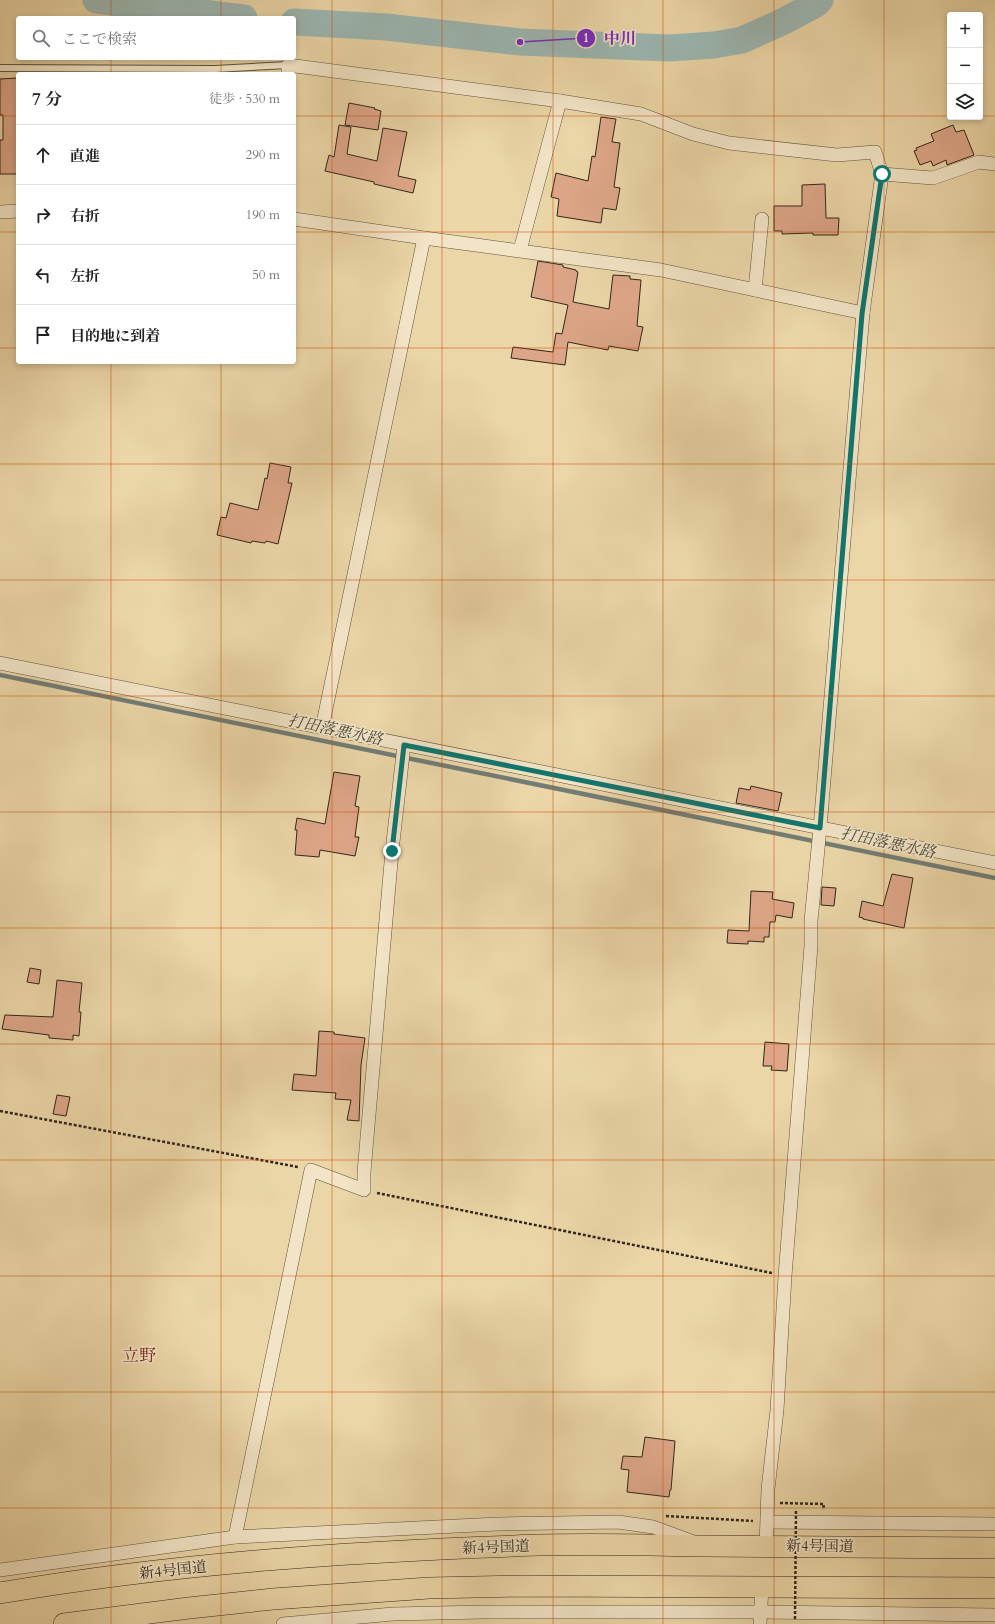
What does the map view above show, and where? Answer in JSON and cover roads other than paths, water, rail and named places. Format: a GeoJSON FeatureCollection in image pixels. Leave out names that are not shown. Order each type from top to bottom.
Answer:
{"type":"FeatureCollection","features":[{"type":"Feature","properties":{"kind":"highway","name":"新4号国道"},"geometry":{"type":"LineString","coordinates":[[0,1593],[47,1585],[184,1568],[347,1554],[515,1546],[610,1544],[995,1548]]}},
{"type":"Feature","properties":{"kind":"highway"},"geometry":{"type":"LineString","coordinates":[[64,1624],[273,1599],[429,1588],[524,1586],[762,1586],[995,1588]]}},
{"type":"Feature","properties":{"kind":"street"},"geometry":{"type":"LineString","coordinates":[[288,70],[560,101],[641,114],[693,134],[729,143],[837,155],[875,152],[882,174],[862,314],[811,921],[812,946],[785,1276],[777,1410],[768,1489],[766,1546]]}},
{"type":"Feature","properties":{"kind":"street"},"geometry":{"type":"LineString","coordinates":[[520,250],[560,101]]}},
{"type":"Feature","properties":{"kind":"street"},"geometry":{"type":"LineString","coordinates":[[882,174],[933,178],[979,162],[995,164]]}},
{"type":"Feature","properties":{"kind":"street"},"geometry":{"type":"LineString","coordinates":[[0,212],[16,211]]}},
{"type":"Feature","properties":{"kind":"street"},"geometry":{"type":"LineString","coordinates":[[296,219],[661,270],[862,314]]}},
{"type":"Feature","properties":{"kind":"street"},"geometry":{"type":"LineString","coordinates":[[756,290],[762,219]]}},
{"type":"Feature","properties":{"kind":"street"},"geometry":{"type":"LineString","coordinates":[[322,728],[424,238]]}},
{"type":"Feature","properties":{"kind":"street"},"geometry":{"type":"LineString","coordinates":[[0,663],[995,863]]}},
{"type":"Feature","properties":{"kind":"street"},"geometry":{"type":"LineString","coordinates":[[235,1537],[311,1170],[364,1190],[392,851],[404,745]]}},
{"type":"Feature","properties":{"kind":"street"},"geometry":{"type":"LineString","coordinates":[[0,1570],[235,1537],[498,1524],[618,1522],[653,1527],[704,1546]]}},
{"type":"Feature","properties":{"kind":"street"},"geometry":{"type":"LineString","coordinates":[[768,1522],[995,1524]]}},
{"type":"Feature","properties":{"kind":"street"},"geometry":{"type":"LineString","coordinates":[[760,1618],[762,1586]]}},
{"type":"Feature","properties":{"kind":"street"},"geometry":{"type":"LineString","coordinates":[[283,1624],[393,1614],[483,1612],[760,1618],[995,1615]]}},
{"type":"Feature","properties":{"kind":"lane"},"geometry":{"type":"LineString","coordinates":[[0,68],[288,70]]}},
{"type":"Feature","properties":{"kind":"waterway"},"geometry":{"type":"LineString","coordinates":[[96,0],[228,16]]}},
{"type":"Feature","properties":{"kind":"waterway"},"geometry":{"type":"LineString","coordinates":[[296,22],[386,27],[520,42],[669,48],[714,45],[742,40],[782,22],[816,4],[820,0]]}},
{"type":"Feature","properties":{"kind":"waterway","name":"打田落悪水路"},"geometry":{"type":"LineString","coordinates":[[0,675],[995,878]]}},
{"type":"Feature","properties":{"kind":"place","name":"中川"},"geometry":{"type":"Point","coordinates":[520,42]}},
{"type":"Feature","properties":{"kind":"district","name":"立野"},"geometry":{"type":"Point","coordinates":[139,1355]}}]}
